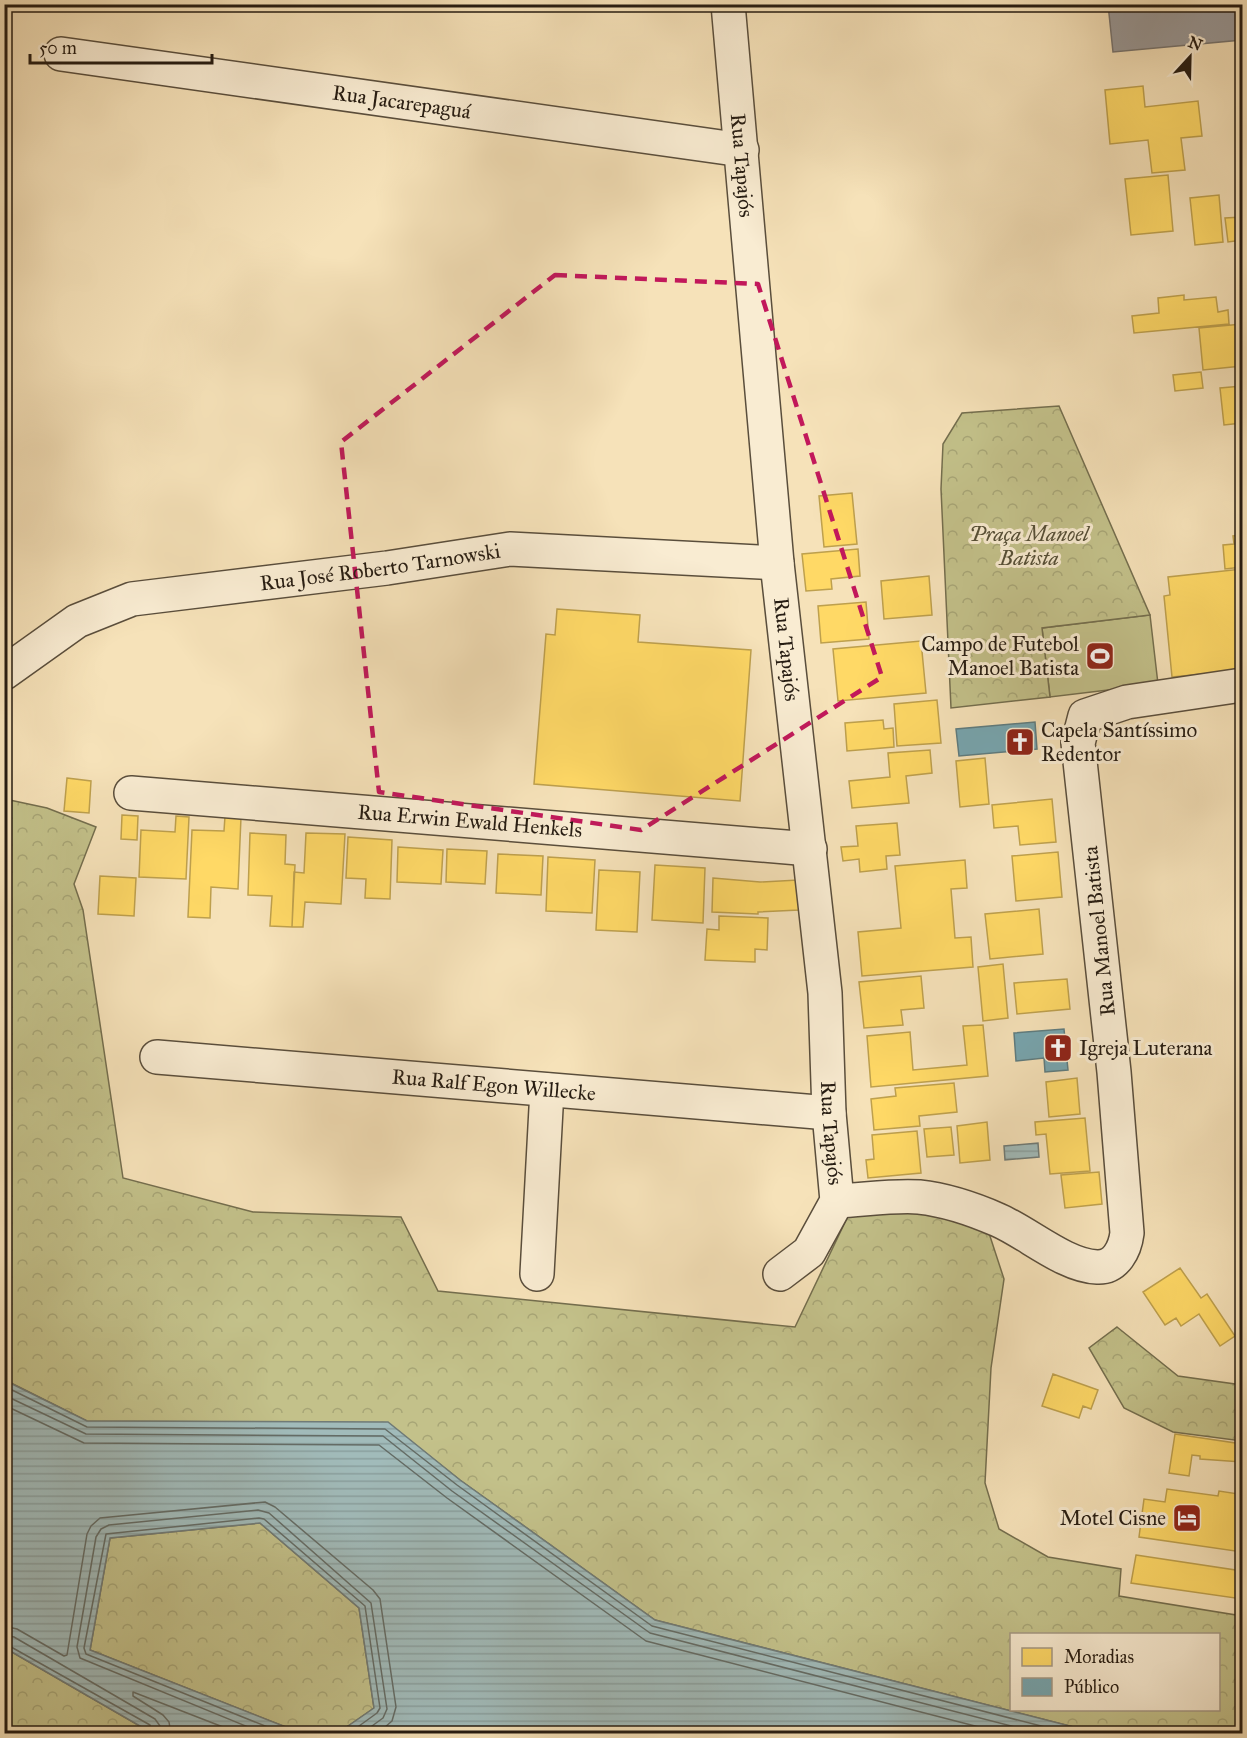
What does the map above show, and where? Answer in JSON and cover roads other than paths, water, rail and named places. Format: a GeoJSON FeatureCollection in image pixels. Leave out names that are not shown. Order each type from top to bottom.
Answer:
{"type":"FeatureCollection","features":[{"type":"Feature","properties":{"kind":"street","name":"Rua Tapajós"},"geometry":{"type":"LineString","coordinates":[[729,4],[777,563],[825,993],[829,1113],[837,1201],[809,1251],[780,1274]]}},
{"type":"Feature","properties":{"kind":"street","name":"Rua Jacarepaguá"},"geometry":{"type":"LineString","coordinates":[[61,54],[742,150]]}},
{"type":"Feature","properties":{"kind":"street","name":"Rua José Roberto Tarnowski"},"geometry":{"type":"LineString","coordinates":[[4,673],[77,621],[132,599],[387,568],[510,549],[777,563]]}},
{"type":"Feature","properties":{"kind":"street","name":"Rua Manoel Batista"},"geometry":{"type":"LineString","coordinates":[[837,1201],[918,1197],[960,1205],[1000,1221],[1068,1259],[1097,1267],[1113,1262],[1125,1247],[1127,1233],[1114,1072],[1078,742],[1085,716],[1127,702],[1242,685]]}},
{"type":"Feature","properties":{"kind":"street","name":"Rua Erwin Ewald Henkels"},"geometry":{"type":"LineString","coordinates":[[131,793],[810,849]]}},
{"type":"Feature","properties":{"kind":"street","name":"Rua Ralf Egon Willecke"},"geometry":{"type":"LineString","coordinates":[[157,1057],[829,1113]]}},
{"type":"Feature","properties":{"kind":"street"},"geometry":{"type":"LineString","coordinates":[[537,1275],[547,1090]]}},
{"type":"Feature","properties":{"kind":"water"},"geometry":{"type":"Polygon","coordinates":[[[1038,1143],[1039,1157],[1005,1160],[1004,1146],[1038,1143]]]}},
{"type":"Feature","properties":{"kind":"water"},"geometry":{"type":"Polygon","coordinates":[[[4,1380],[87,1421],[388,1422],[460,1480],[655,1620],[1097,1733],[338,1733],[374,1708],[359,1608],[260,1523],[110,1538],[90,1650],[301,1733],[152,1733],[5,1648],[4,1380]]]}},
{"type":"Feature","properties":{"kind":"place","name":"Campo de Futebol Manoel Batista"},"geometry":{"type":"Point","coordinates":[1100,656]}},
{"type":"Feature","properties":{"kind":"place","name":"Capela Santíssimo Redentor"},"geometry":{"type":"Point","coordinates":[1020,742]}},
{"type":"Feature","properties":{"kind":"place","name":"Igreja Luterana"},"geometry":{"type":"Point","coordinates":[1058,1048]}},
{"type":"Feature","properties":{"kind":"place","name":"Motel Cisne"},"geometry":{"type":"Point","coordinates":[1187,1518]}},
{"type":"Feature","properties":{"kind":"park label","name":"Praça Manoel Batista"},"geometry":{"type":"Point","coordinates":[1029,546]}}]}
